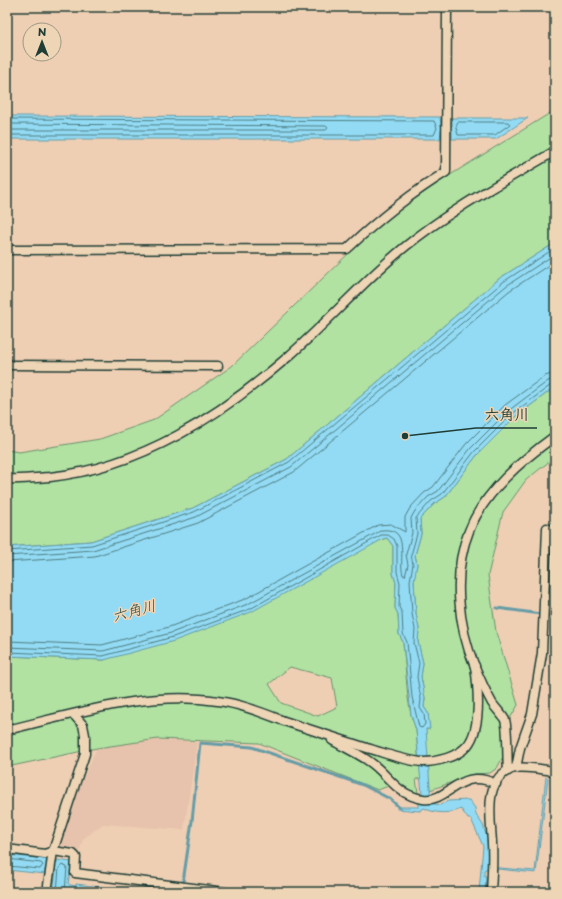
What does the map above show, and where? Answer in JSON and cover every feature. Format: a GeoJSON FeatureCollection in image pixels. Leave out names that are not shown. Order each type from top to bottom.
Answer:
{"type":"FeatureCollection","features":[{"type":"Feature","properties":{"kind":"street"},"geometry":{"type":"LineString","coordinates":[[7,250],[347,249],[378,219],[422,187],[446,172],[447,7]]}},
{"type":"Feature","properties":{"kind":"street"},"geometry":{"type":"LineString","coordinates":[[7,479],[72,474],[111,465],[158,446],[204,420],[246,391],[289,356],[406,246],[455,212],[555,151]]}},
{"type":"Feature","properties":{"kind":"street"},"geometry":{"type":"LineString","coordinates":[[7,365],[218,366]]}},
{"type":"Feature","properties":{"kind":"street"},"geometry":{"type":"LineString","coordinates":[[508,771],[505,721],[492,703],[475,666],[464,629],[460,602],[459,578],[462,555],[469,531],[484,506],[504,480],[535,450],[555,436]]}},
{"type":"Feature","properties":{"kind":"street"},"geometry":{"type":"LineString","coordinates":[[516,768],[520,748],[532,714],[542,653],[545,615],[546,528],[555,532]]}},
{"type":"Feature","properties":{"kind":"street"},"geometry":{"type":"LineString","coordinates":[[7,730],[132,702],[162,698],[218,701],[246,708],[319,733],[406,760],[435,761],[452,756],[467,746],[472,737],[477,716],[478,687],[475,666]]}},
{"type":"Feature","properties":{"kind":"street"},"geometry":{"type":"LineString","coordinates":[[47,892],[53,851],[85,754],[85,736],[83,725],[74,715]]}},
{"type":"Feature","properties":{"kind":"street"},"geometry":{"type":"LineString","coordinates":[[319,733],[374,764],[392,784],[403,792],[422,799],[432,798],[468,780],[486,779],[496,784]]}},
{"type":"Feature","properties":{"kind":"street"},"geometry":{"type":"LineString","coordinates":[[491,892],[492,864],[489,813],[490,796],[499,778],[508,771],[516,768],[555,771]]}},
{"type":"Feature","properties":{"kind":"street"},"geometry":{"type":"LineString","coordinates":[[7,849],[45,854],[53,851],[73,854],[76,857],[75,873],[225,892]]}},
{"type":"Feature","properties":{"kind":"shaded area"},"geometry":{"type":"Polygon","coordinates":[[[158,739],[197,742],[184,830],[103,824],[83,839],[77,860],[58,857],[74,799],[97,748],[158,739]]]}},
{"type":"Feature","properties":{"kind":"green space"},"geometry":{"type":"Polygon","coordinates":[[[555,110],[555,243],[500,278],[287,459],[193,508],[91,541],[7,547],[7,450],[19,452],[100,439],[154,420],[232,366],[381,222],[447,177],[555,110]]]}},
{"type":"Feature","properties":{"kind":"green space"},"geometry":{"type":"Polygon","coordinates":[[[555,387],[555,457],[526,480],[503,512],[488,575],[496,632],[518,705],[502,732],[504,755],[497,768],[490,773],[475,774],[430,790],[429,778],[416,779],[418,793],[406,790],[396,783],[378,790],[259,743],[158,739],[97,748],[7,767],[7,656],[104,660],[387,538],[393,546],[393,573],[396,583],[395,608],[398,614],[399,634],[403,642],[408,698],[411,715],[416,730],[419,765],[426,729],[429,729],[428,713],[424,707],[425,698],[421,677],[423,663],[418,642],[419,629],[416,614],[414,581],[417,564],[415,555],[421,534],[420,519],[434,504],[445,497],[477,455],[515,417],[555,387]],[[290,667],[269,684],[281,703],[318,716],[337,707],[332,678],[290,667]]]}},
{"type":"Feature","properties":{"kind":"water"},"geometry":{"type":"Polygon","coordinates":[[[7,116],[440,117],[441,126],[452,126],[452,118],[528,118],[496,139],[452,139],[452,130],[441,130],[440,139],[7,139],[7,116]]]}},
{"type":"Feature","properties":{"kind":"water","name":"六角川"},"geometry":{"type":"Polygon","coordinates":[[[555,243],[555,387],[515,417],[477,455],[445,497],[434,504],[420,519],[421,534],[415,555],[417,564],[414,581],[416,614],[419,629],[418,642],[423,663],[421,677],[425,698],[424,707],[428,713],[430,729],[426,729],[431,803],[440,805],[448,801],[469,800],[475,808],[476,815],[483,825],[488,841],[488,867],[535,871],[546,777],[548,778],[536,873],[488,868],[484,870],[484,876],[486,876],[485,892],[479,892],[483,846],[471,819],[468,819],[461,809],[442,813],[424,808],[420,811],[397,809],[397,807],[419,807],[419,803],[423,804],[416,730],[411,715],[403,642],[399,634],[398,614],[395,608],[396,583],[393,573],[393,546],[387,538],[251,612],[174,641],[104,660],[7,656],[7,547],[91,541],[193,508],[287,459],[500,278],[555,243]]]}},
{"type":"Feature","properties":{"kind":"water"},"geometry":{"type":"Polygon","coordinates":[[[7,855],[47,859],[46,863],[57,864],[57,860],[72,862],[68,883],[70,885],[76,886],[76,884],[139,892],[82,892],[70,888],[67,892],[53,892],[56,870],[45,869],[45,874],[7,870],[7,855]]]}},
{"type":"Feature","properties":{"kind":"waterway"},"geometry":{"type":"LineString","coordinates":[[497,608],[555,616]]}},
{"type":"Feature","properties":{"kind":"waterway"},"geometry":{"type":"LineString","coordinates":[[183,882],[192,821],[200,743],[252,747],[363,785],[390,799],[400,808]]}},
{"type":"Feature","properties":{"kind":"place","name":"六角川"},"geometry":{"type":"Point","coordinates":[405,436]}}]}
